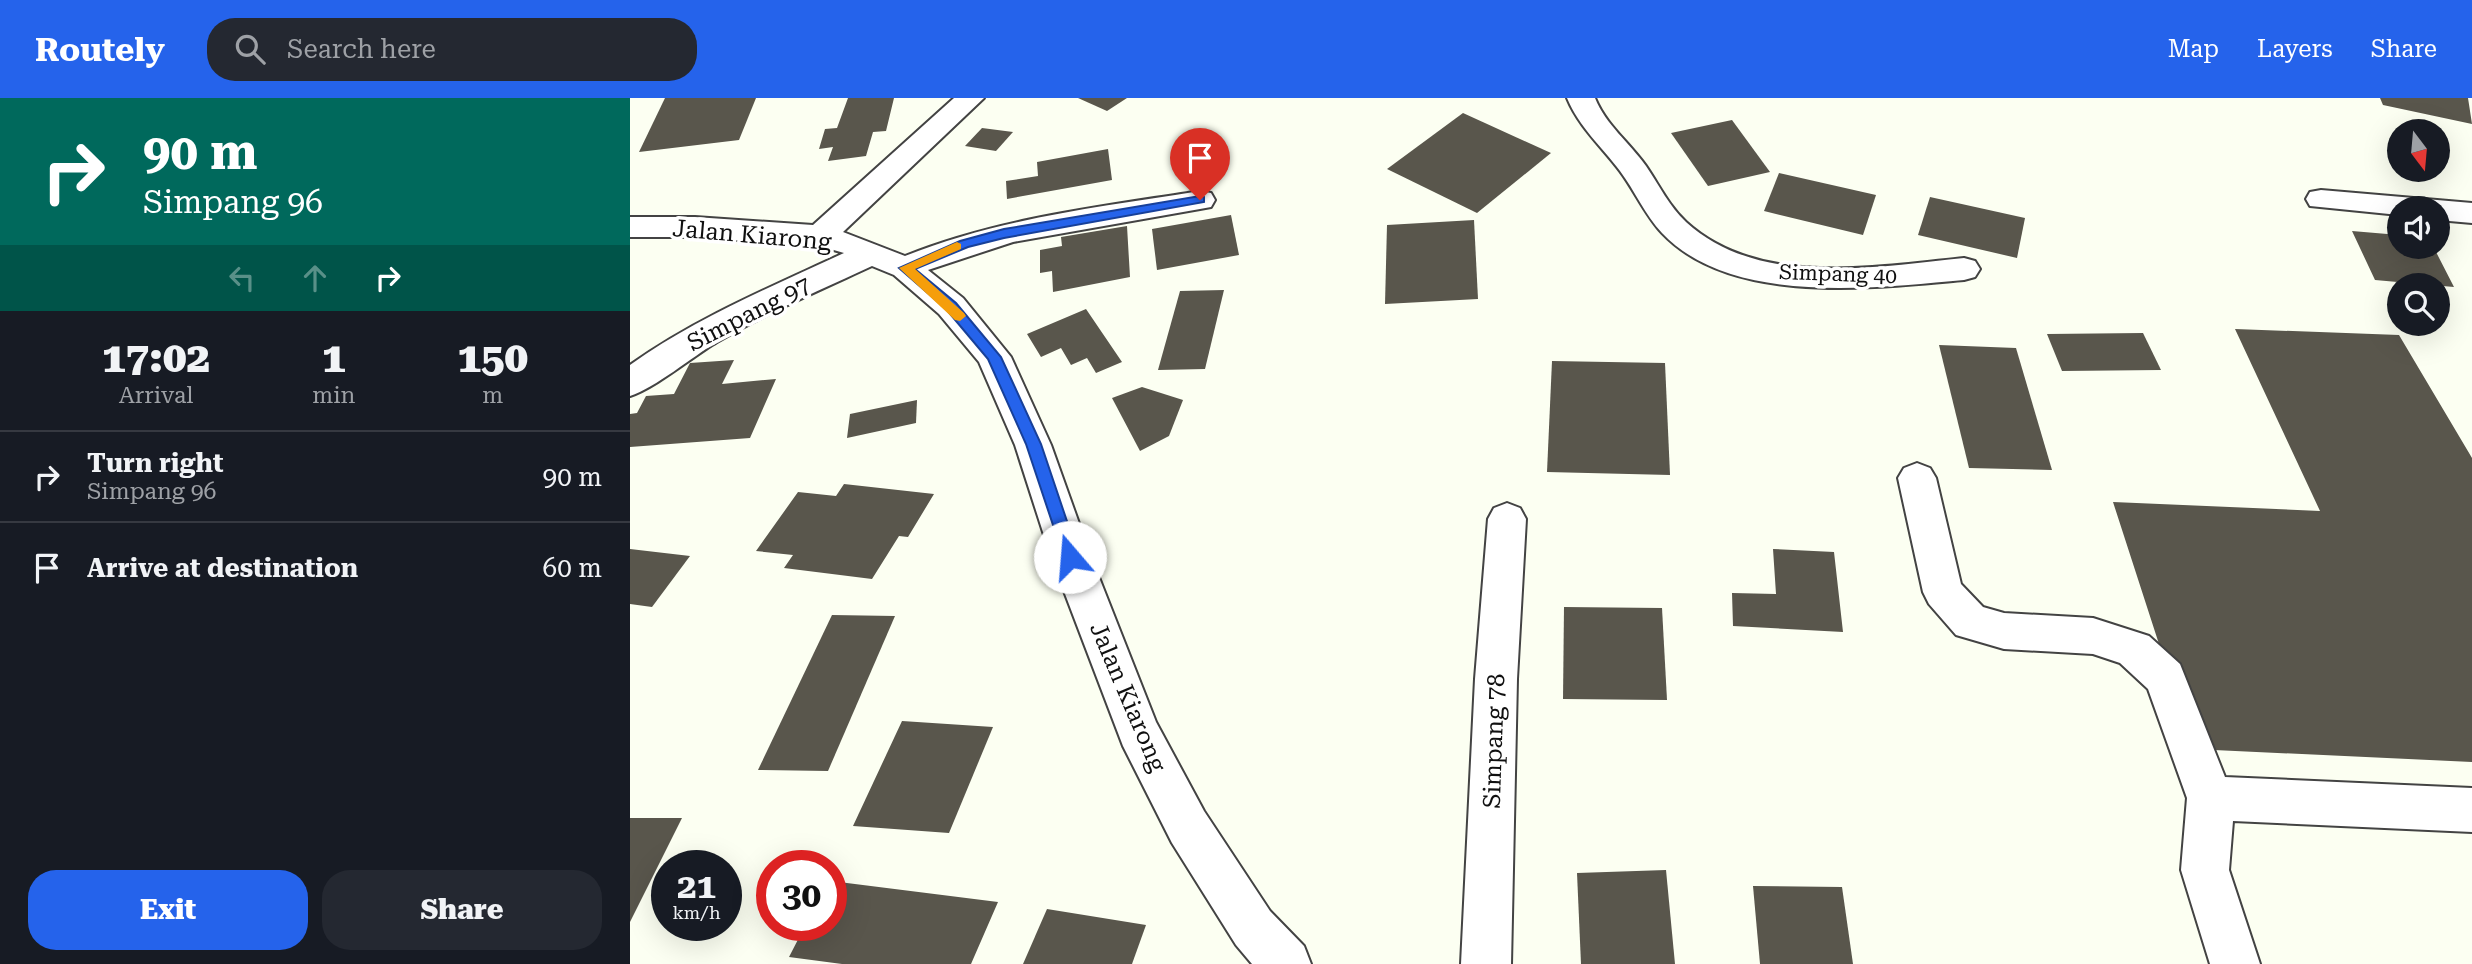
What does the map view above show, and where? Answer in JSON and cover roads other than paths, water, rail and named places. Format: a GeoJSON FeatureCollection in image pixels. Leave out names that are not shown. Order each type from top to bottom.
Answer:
{"type":"FeatureCollection","features":[{"type":"Feature","properties":{"kind":"street"},"geometry":{"type":"LineString","coordinates":[[820,236],[970,98]]}},
{"type":"Feature","properties":{"kind":"street","name":"Simpang 40"},"geometry":{"type":"LineString","coordinates":[[1581,98],[1604,138],[1628,161],[1679,233],[1716,256],[1758,271],[1808,276],[1892,277],[1964,269]]}},
{"type":"Feature","properties":{"kind":"street"},"geometry":{"type":"LineString","coordinates":[[2321,199],[2387,205]]}},
{"type":"Feature","properties":{"kind":"street","name":"Simpang 97"},"geometry":{"type":"LineString","coordinates":[[630,383],[653,365],[718,326],[889,261],[1004,234],[1200,200]]}},
{"type":"Feature","properties":{"kind":"street"},"geometry":{"type":"LineString","coordinates":[[2450,211],[2472,213]]}},
{"type":"Feature","properties":{"kind":"street","name":"Jalan Kiarong"},"geometry":{"type":"LineString","coordinates":[[630,227],[708,227],[820,236],[889,261],[951,306],[994,357],[1033,444],[1070,557],[1138,732],[1247,946],[1286,964]]}},
{"type":"Feature","properties":{"kind":"street"},"geometry":{"type":"LineString","coordinates":[[1917,478],[1943,592],[1970,622],[2004,631],[2093,636],[2134,649],[2165,677],[2210,798],[2211,817],[2205,870],[2235,964]]}},
{"type":"Feature","properties":{"kind":"street","name":"Simpang 78"},"geometry":{"type":"LineString","coordinates":[[1486,964],[1496,680],[1507,519]]}},
{"type":"Feature","properties":{"kind":"street"},"geometry":{"type":"LineString","coordinates":[[2210,798],[2472,810]]}}]}
